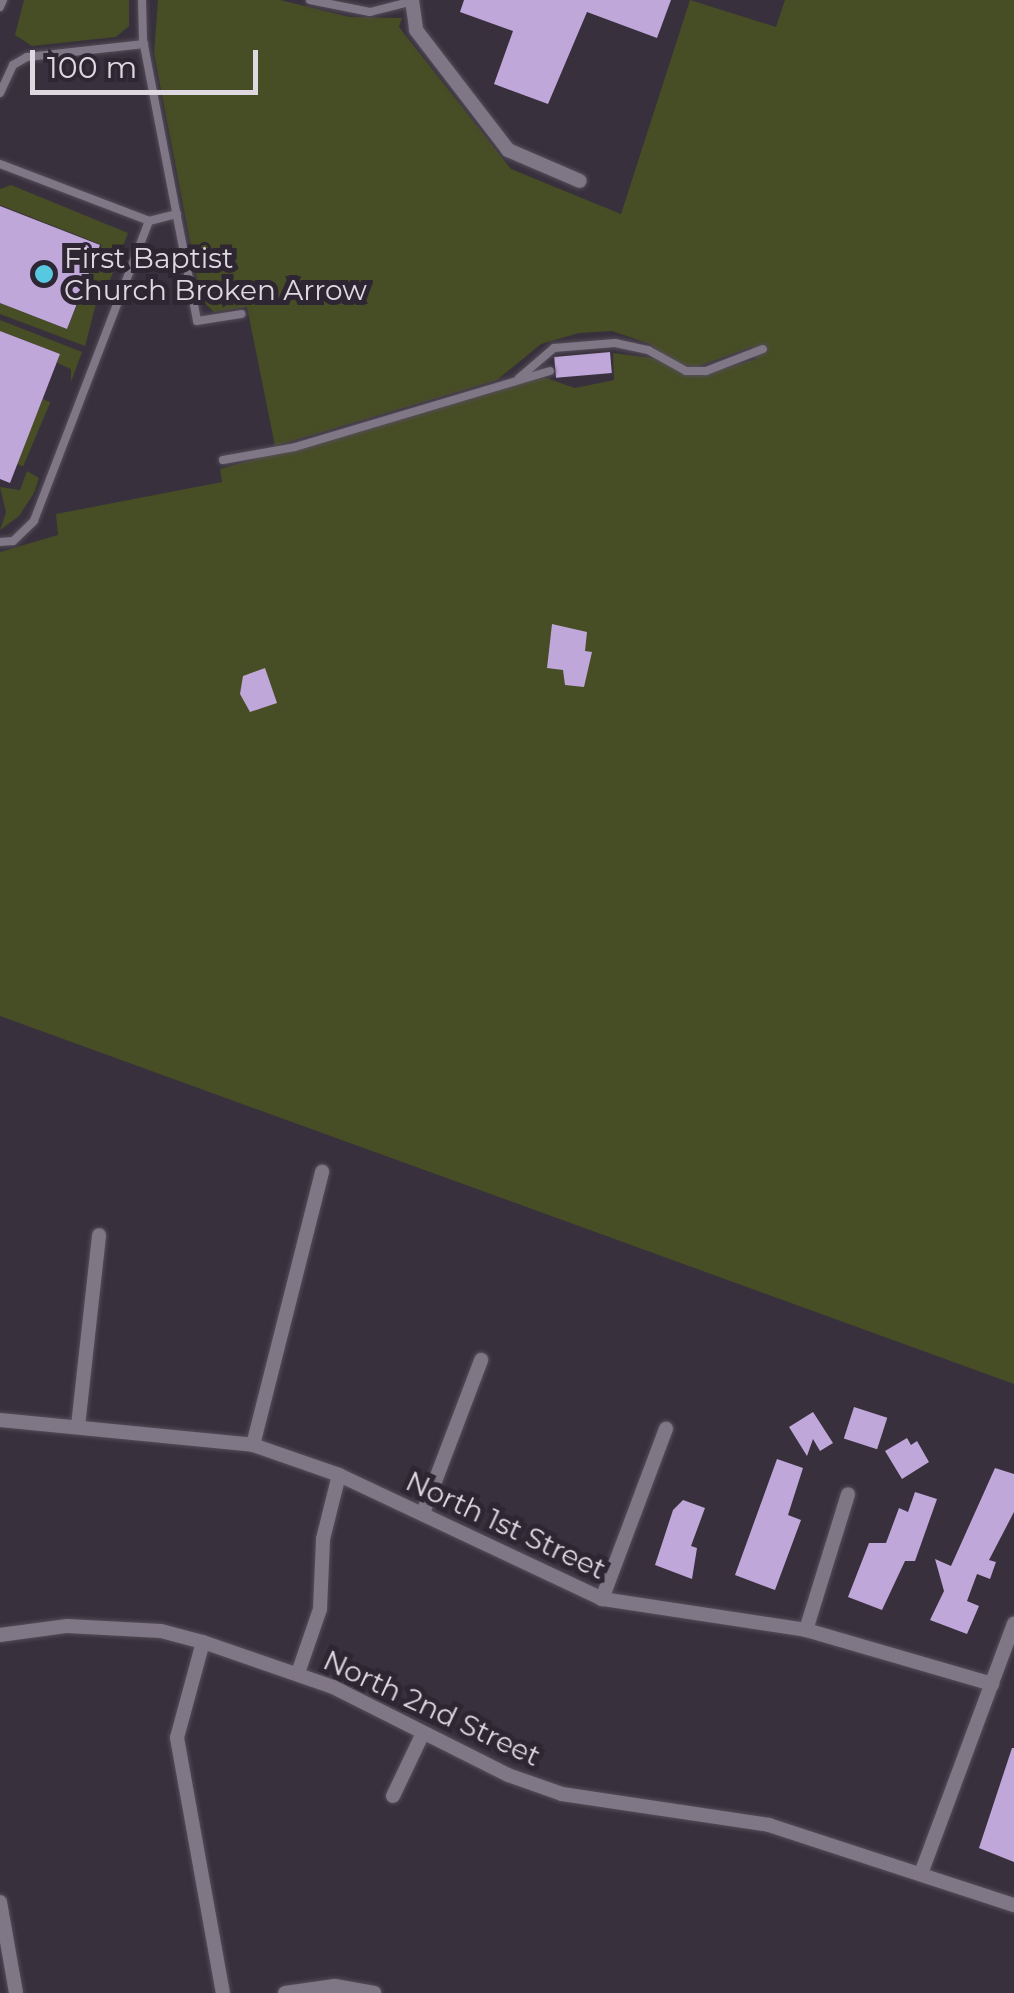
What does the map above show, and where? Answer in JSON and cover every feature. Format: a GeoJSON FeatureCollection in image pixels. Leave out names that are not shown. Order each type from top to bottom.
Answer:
{"type":"FeatureCollection","features":[{"type":"Feature","properties":{"kind":"street"},"geometry":{"type":"LineString","coordinates":[[410,1],[416,30],[508,150],[580,181]]}},
{"type":"Feature","properties":{"kind":"street"},"geometry":{"type":"LineString","coordinates":[[253,1446],[322,1172]]}},
{"type":"Feature","properties":{"kind":"street"},"geometry":{"type":"LineString","coordinates":[[78,1426],[99,1235]]}},
{"type":"Feature","properties":{"kind":"street"},"geometry":{"type":"LineString","coordinates":[[423,1512],[481,1360]]}},
{"type":"Feature","properties":{"kind":"street","name":"North 1st Street"},"geometry":{"type":"LineString","coordinates":[[0,1420],[253,1446],[339,1475],[423,1512],[602,1600],[806,1630],[992,1684]]}},
{"type":"Feature","properties":{"kind":"street"},"geometry":{"type":"LineString","coordinates":[[602,1600],[666,1429]]}},
{"type":"Feature","properties":{"kind":"street"},"geometry":{"type":"LineString","coordinates":[[298,1672],[320,1609],[323,1539],[339,1475]]}},
{"type":"Feature","properties":{"kind":"street"},"geometry":{"type":"LineString","coordinates":[[806,1630],[848,1494]]}},
{"type":"Feature","properties":{"kind":"street"},"geometry":{"type":"LineString","coordinates":[[922,1872],[1014,1624]]}},
{"type":"Feature","properties":{"kind":"street","name":"North 2nd Street"},"geometry":{"type":"LineString","coordinates":[[0,1634],[67,1626],[161,1631],[204,1642],[298,1672],[562,1794],[768,1825],[922,1872],[1014,1906]]}},
{"type":"Feature","properties":{"kind":"street"},"geometry":{"type":"LineString","coordinates":[[204,1642],[177,1738],[223,1993]]}},
{"type":"Feature","properties":{"kind":"street"},"geometry":{"type":"LineString","coordinates":[[393,1796],[423,1733]]}},
{"type":"Feature","properties":{"kind":"street"},"geometry":{"type":"LineString","coordinates":[[0,1902],[16,1993]]}},
{"type":"Feature","properties":{"kind":"street"},"geometry":{"type":"LineString","coordinates":[[285,1993],[335,1986],[374,1993]]}},
{"type":"Feature","properties":{"kind":"lane"},"geometry":{"type":"LineString","coordinates":[[0,7],[3,0]]}},
{"type":"Feature","properties":{"kind":"lane"},"geometry":{"type":"LineString","coordinates":[[142,0],[144,44],[197,321],[241,314]]}},
{"type":"Feature","properties":{"kind":"lane"},"geometry":{"type":"LineString","coordinates":[[310,0],[370,12],[410,1]]}},
{"type":"Feature","properties":{"kind":"lane"},"geometry":{"type":"LineString","coordinates":[[0,93],[13,64],[27,57],[144,44]]}},
{"type":"Feature","properties":{"kind":"lane"},"geometry":{"type":"LineString","coordinates":[[0,164],[149,221],[177,214]]}},
{"type":"Feature","properties":{"kind":"lane"},"geometry":{"type":"LineString","coordinates":[[0,542],[13,541],[34,521],[149,221]]}},
{"type":"Feature","properties":{"kind":"lane"},"geometry":{"type":"LineString","coordinates":[[516,381],[554,348],[615,343],[648,350],[686,371],[706,371],[763,350]]}},
{"type":"Feature","properties":{"kind":"lane"},"geometry":{"type":"LineString","coordinates":[[223,460],[294,447],[550,371]]}},
{"type":"Feature","properties":{"kind":"green space"},"geometry":{"type":"Polygon","coordinates":[[[24,0],[129,0],[129,26],[116,37],[32,46],[15,35],[24,0]]]}},
{"type":"Feature","properties":{"kind":"green space"},"geometry":{"type":"Polygon","coordinates":[[[158,0],[280,0],[350,17],[402,18],[399,27],[511,169],[621,214],[690,0],[776,27],[785,0],[1014,0],[1014,1384],[0,1016],[0,552],[58,535],[56,514],[222,482],[220,469],[543,377],[575,388],[614,380],[613,353],[652,358],[698,376],[756,359],[752,347],[696,367],[672,363],[650,344],[612,331],[579,333],[541,344],[497,380],[275,446],[247,307],[214,312],[201,299],[154,53],[158,0]]]}},
{"type":"Feature","properties":{"kind":"green space"},"geometry":{"type":"Polygon","coordinates":[[[11,185],[128,233],[103,298],[98,296],[85,346],[0,314],[0,303],[67,329],[102,245],[0,205],[0,189],[11,185]]]}},
{"type":"Feature","properties":{"kind":"green space"},"geometry":{"type":"Polygon","coordinates":[[[0,320],[82,352],[71,382],[71,369],[57,363],[60,354],[0,331],[0,320]]]}},
{"type":"Feature","properties":{"kind":"green space"},"geometry":{"type":"Polygon","coordinates":[[[43,399],[50,402],[23,467],[16,463],[43,399]]]}},
{"type":"Feature","properties":{"kind":"green space"},"geometry":{"type":"Polygon","coordinates":[[[27,471],[39,478],[34,493],[19,516],[0,530],[6,512],[0,487],[20,490],[27,471]]]}},
{"type":"Feature","properties":{"kind":"building"},"geometry":{"type":"Polygon","coordinates":[[[464,0],[671,0],[657,38],[587,12],[548,104],[494,84],[513,31],[460,12],[464,0]]]}},
{"type":"Feature","properties":{"kind":"building","name":"First Baptist Church Broken Arrow"},"geometry":{"type":"Polygon","coordinates":[[[0,206],[100,245],[67,329],[0,303],[0,206]]]}},
{"type":"Feature","properties":{"kind":"building","name":"First Baptist Church Broken Arrow"},"geometry":{"type":"Polygon","coordinates":[[[0,331],[60,354],[10,483],[0,479],[0,331]]]}},
{"type":"Feature","properties":{"kind":"building"},"geometry":{"type":"Polygon","coordinates":[[[610,352],[612,373],[556,378],[554,357],[610,352]]]}},
{"type":"Feature","properties":{"kind":"building"},"geometry":{"type":"Polygon","coordinates":[[[552,624],[587,632],[585,651],[592,652],[584,687],[565,685],[563,670],[547,668],[552,624]]]}},
{"type":"Feature","properties":{"kind":"building"},"geometry":{"type":"Polygon","coordinates":[[[265,668],[277,703],[250,712],[240,694],[243,676],[265,668]]]}},
{"type":"Feature","properties":{"kind":"building"},"geometry":{"type":"Polygon","coordinates":[[[854,1407],[887,1418],[877,1449],[844,1438],[854,1407]]]}},
{"type":"Feature","properties":{"kind":"building"},"geometry":{"type":"Polygon","coordinates":[[[813,1412],[833,1443],[820,1451],[813,1439],[807,1456],[789,1427],[813,1412]]]}},
{"type":"Feature","properties":{"kind":"building"},"geometry":{"type":"Polygon","coordinates":[[[907,1438],[911,1445],[917,1441],[929,1462],[902,1479],[885,1451],[907,1438]]]}},
{"type":"Feature","properties":{"kind":"building"},"geometry":{"type":"Polygon","coordinates":[[[777,1459],[803,1468],[788,1515],[801,1520],[775,1590],[735,1575],[777,1459]]]}},
{"type":"Feature","properties":{"kind":"building"},"geometry":{"type":"Polygon","coordinates":[[[995,1468],[1014,1474],[1014,1512],[989,1560],[996,1562],[990,1579],[977,1574],[967,1601],[979,1606],[967,1634],[930,1620],[944,1591],[935,1559],[951,1566],[995,1468]]]}},
{"type":"Feature","properties":{"kind":"building"},"geometry":{"type":"Polygon","coordinates":[[[915,1492],[937,1499],[915,1561],[905,1561],[882,1610],[848,1597],[869,1543],[886,1543],[899,1508],[908,1512],[915,1492]]]}},
{"type":"Feature","properties":{"kind":"building"},"geometry":{"type":"Polygon","coordinates":[[[683,1500],[705,1508],[691,1546],[697,1548],[692,1579],[655,1565],[673,1510],[683,1500]]]}},
{"type":"Feature","properties":{"kind":"building"},"geometry":{"type":"Polygon","coordinates":[[[1014,1748],[1014,1862],[979,1848],[1014,1748]]]}},
{"type":"Feature","properties":{"kind":"place","name":"First Baptist Church Broken Arrow"},"geometry":{"type":"Point","coordinates":[44,274]}}]}
